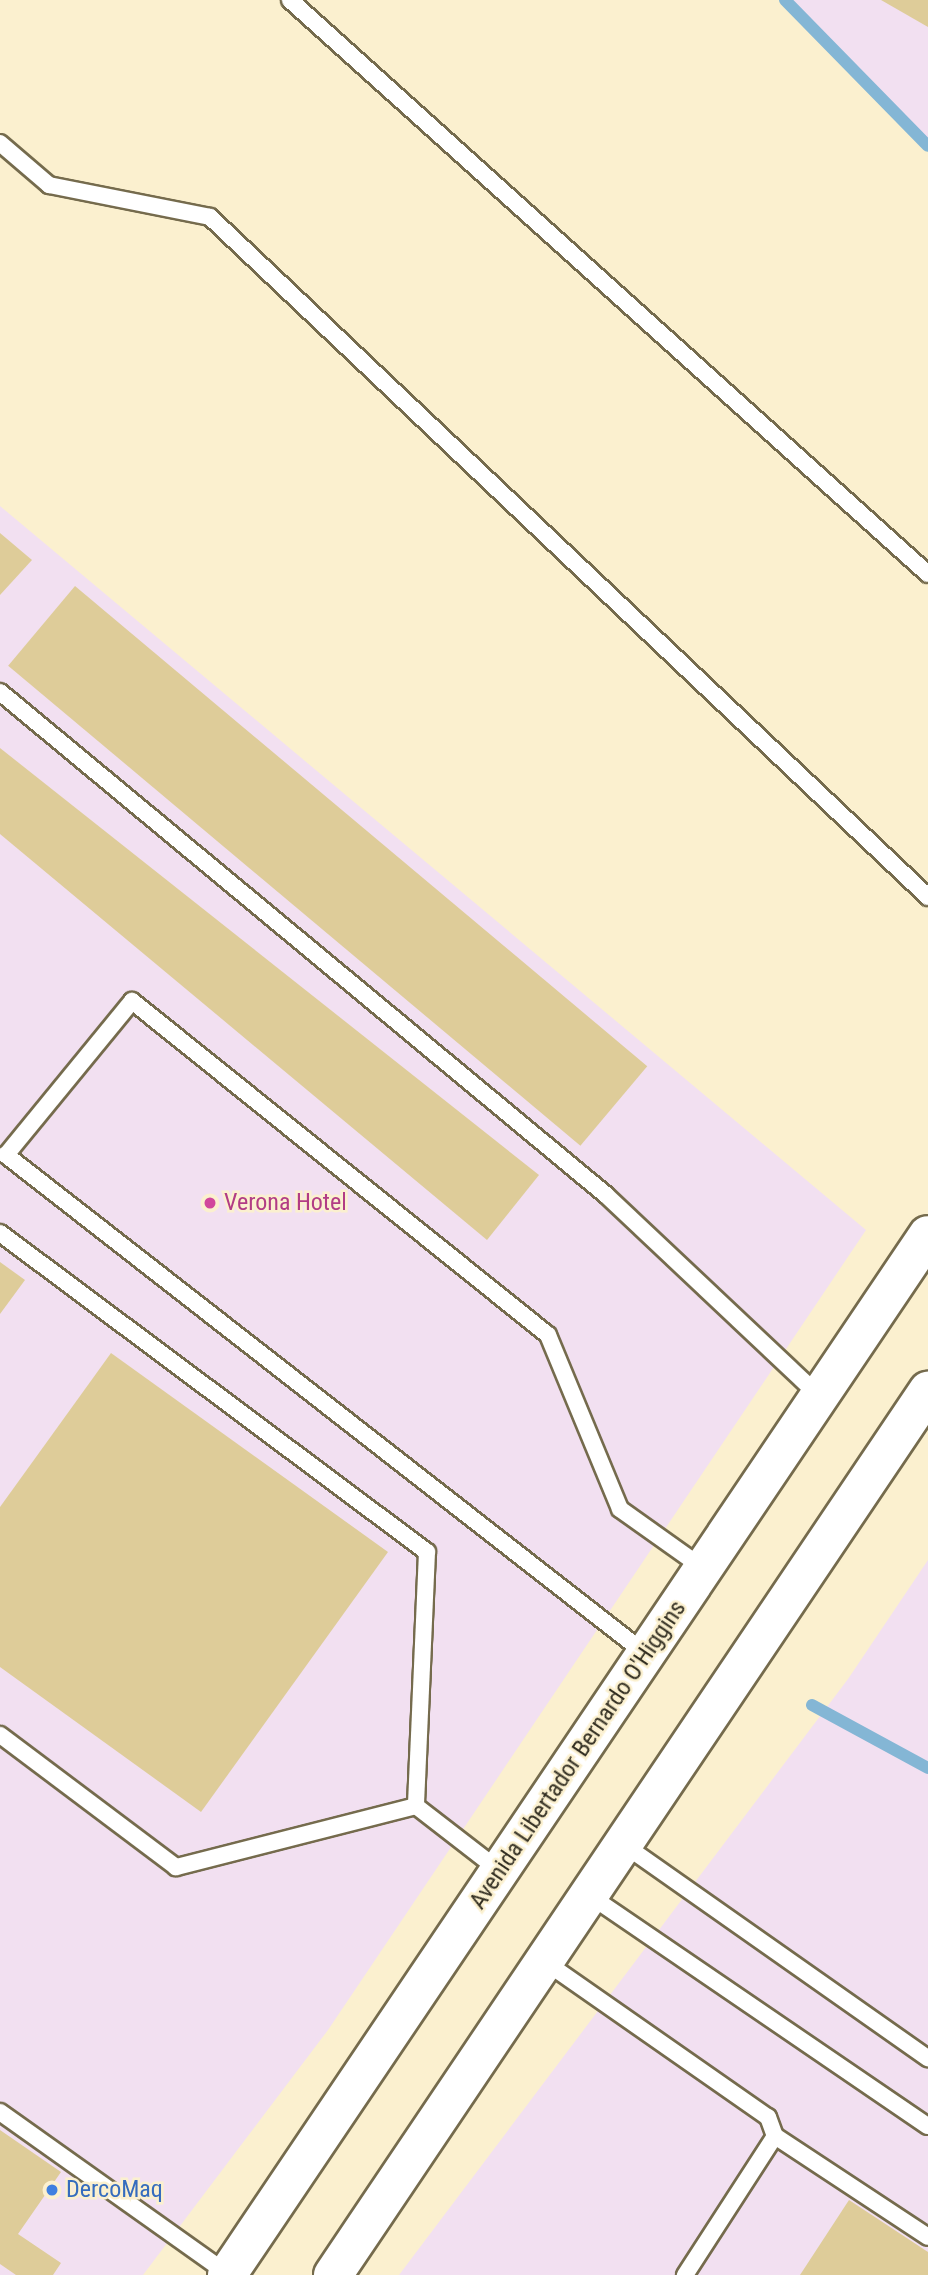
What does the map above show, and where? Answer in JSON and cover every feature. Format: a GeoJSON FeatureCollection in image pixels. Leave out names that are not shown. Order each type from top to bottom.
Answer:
{"type":"FeatureCollection","features":[{"type":"Feature","properties":{"kind":"main road","name":"Avenida Libertador Bernardo O'Higgins"},"geometry":{"type":"LineString","coordinates":[[228,2274],[928,1235]]}},
{"type":"Feature","properties":{"kind":"main road"},"geometry":{"type":"LineString","coordinates":[[332,2275],[928,1391]]}},
{"type":"Feature","properties":{"kind":"lane"},"geometry":{"type":"LineString","coordinates":[[290,0],[928,574]]}},
{"type":"Feature","properties":{"kind":"lane"},"geometry":{"type":"LineString","coordinates":[[0,143],[50,185],[211,217],[928,897]]}},
{"type":"Feature","properties":{"kind":"lane"},"geometry":{"type":"LineString","coordinates":[[0,692],[606,1195],[820,1397]]}},
{"type":"Feature","properties":{"kind":"lane"},"geometry":{"type":"LineString","coordinates":[[646,1654],[6,1155],[132,1001],[548,1335],[620,1509],[704,1569]]}},
{"type":"Feature","properties":{"kind":"lane"},"geometry":{"type":"LineString","coordinates":[[0,1233],[427,1552],[416,1806]]}},
{"type":"Feature","properties":{"kind":"lane"},"geometry":{"type":"LineString","coordinates":[[0,1735],[176,1867],[416,1806]]}},
{"type":"Feature","properties":{"kind":"lane"},"geometry":{"type":"LineString","coordinates":[[416,1806],[500,1871]]}},
{"type":"Feature","properties":{"kind":"lane"},"geometry":{"type":"LineString","coordinates":[[622,1844],[928,2058]]}},
{"type":"Feature","properties":{"kind":"lane"},"geometry":{"type":"LineString","coordinates":[[589,1895],[928,2126]]}},
{"type":"Feature","properties":{"kind":"lane"},"geometry":{"type":"LineString","coordinates":[[544,1961],[768,2117],[775,2136],[928,2237]]}},
{"type":"Feature","properties":{"kind":"lane"},"geometry":{"type":"LineString","coordinates":[[0,2112],[228,2274]]}},
{"type":"Feature","properties":{"kind":"lane"},"geometry":{"type":"LineString","coordinates":[[685,2275],[775,2136]]}},
{"type":"Feature","properties":{"kind":"shaded area"},"geometry":{"type":"Polygon","coordinates":[[[780,0],[928,0],[928,140],[780,0]]]}},
{"type":"Feature","properties":{"kind":"shaded area"},"geometry":{"type":"Polygon","coordinates":[[[0,506],[866,1230],[328,2030],[143,2275],[0,2275],[0,506]]]}},
{"type":"Feature","properties":{"kind":"shaded area"},"geometry":{"type":"Polygon","coordinates":[[[928,1560],[928,2275],[399,2275],[848,1679],[928,1560]]]}},
{"type":"Feature","properties":{"kind":"building"},"geometry":{"type":"Polygon","coordinates":[[[881,0],[928,0],[928,27],[881,0]]]}},
{"type":"Feature","properties":{"kind":"building"},"geometry":{"type":"Polygon","coordinates":[[[0,533],[32,560],[0,595],[0,533]]]}},
{"type":"Feature","properties":{"kind":"building"},"geometry":{"type":"Polygon","coordinates":[[[75,586],[647,1066],[580,1146],[8,666],[75,586]]]}},
{"type":"Feature","properties":{"kind":"building"},"geometry":{"type":"Polygon","coordinates":[[[0,748],[539,1175],[487,1240],[0,834],[0,748]]]}},
{"type":"Feature","properties":{"kind":"building"},"geometry":{"type":"Polygon","coordinates":[[[0,1262],[25,1280],[0,1314],[0,1262]]]}},
{"type":"Feature","properties":{"kind":"building"},"geometry":{"type":"Polygon","coordinates":[[[111,1353],[388,1552],[201,1812],[0,1667],[0,1507],[111,1353]]]}},
{"type":"Feature","properties":{"kind":"building"},"geometry":{"type":"Polygon","coordinates":[[[0,2130],[61,2172],[18,2234],[61,2263],[53,2275],[16,2275],[0,2264],[0,2130]]]}},
{"type":"Feature","properties":{"kind":"building"},"geometry":{"type":"Polygon","coordinates":[[[849,2200],[928,2252],[928,2275],[800,2275],[849,2200]]]}},
{"type":"Feature","properties":{"kind":"waterway"},"geometry":{"type":"LineString","coordinates":[[785,0],[928,146]]}},
{"type":"Feature","properties":{"kind":"waterway"},"geometry":{"type":"LineString","coordinates":[[812,1705],[928,1768]]}},
{"type":"Feature","properties":{"kind":"place","name":"Verona Hotel"},"geometry":{"type":"Point","coordinates":[210,1203]}},
{"type":"Feature","properties":{"kind":"place","name":"DercoMaq"},"geometry":{"type":"Point","coordinates":[52,2190]}}]}
